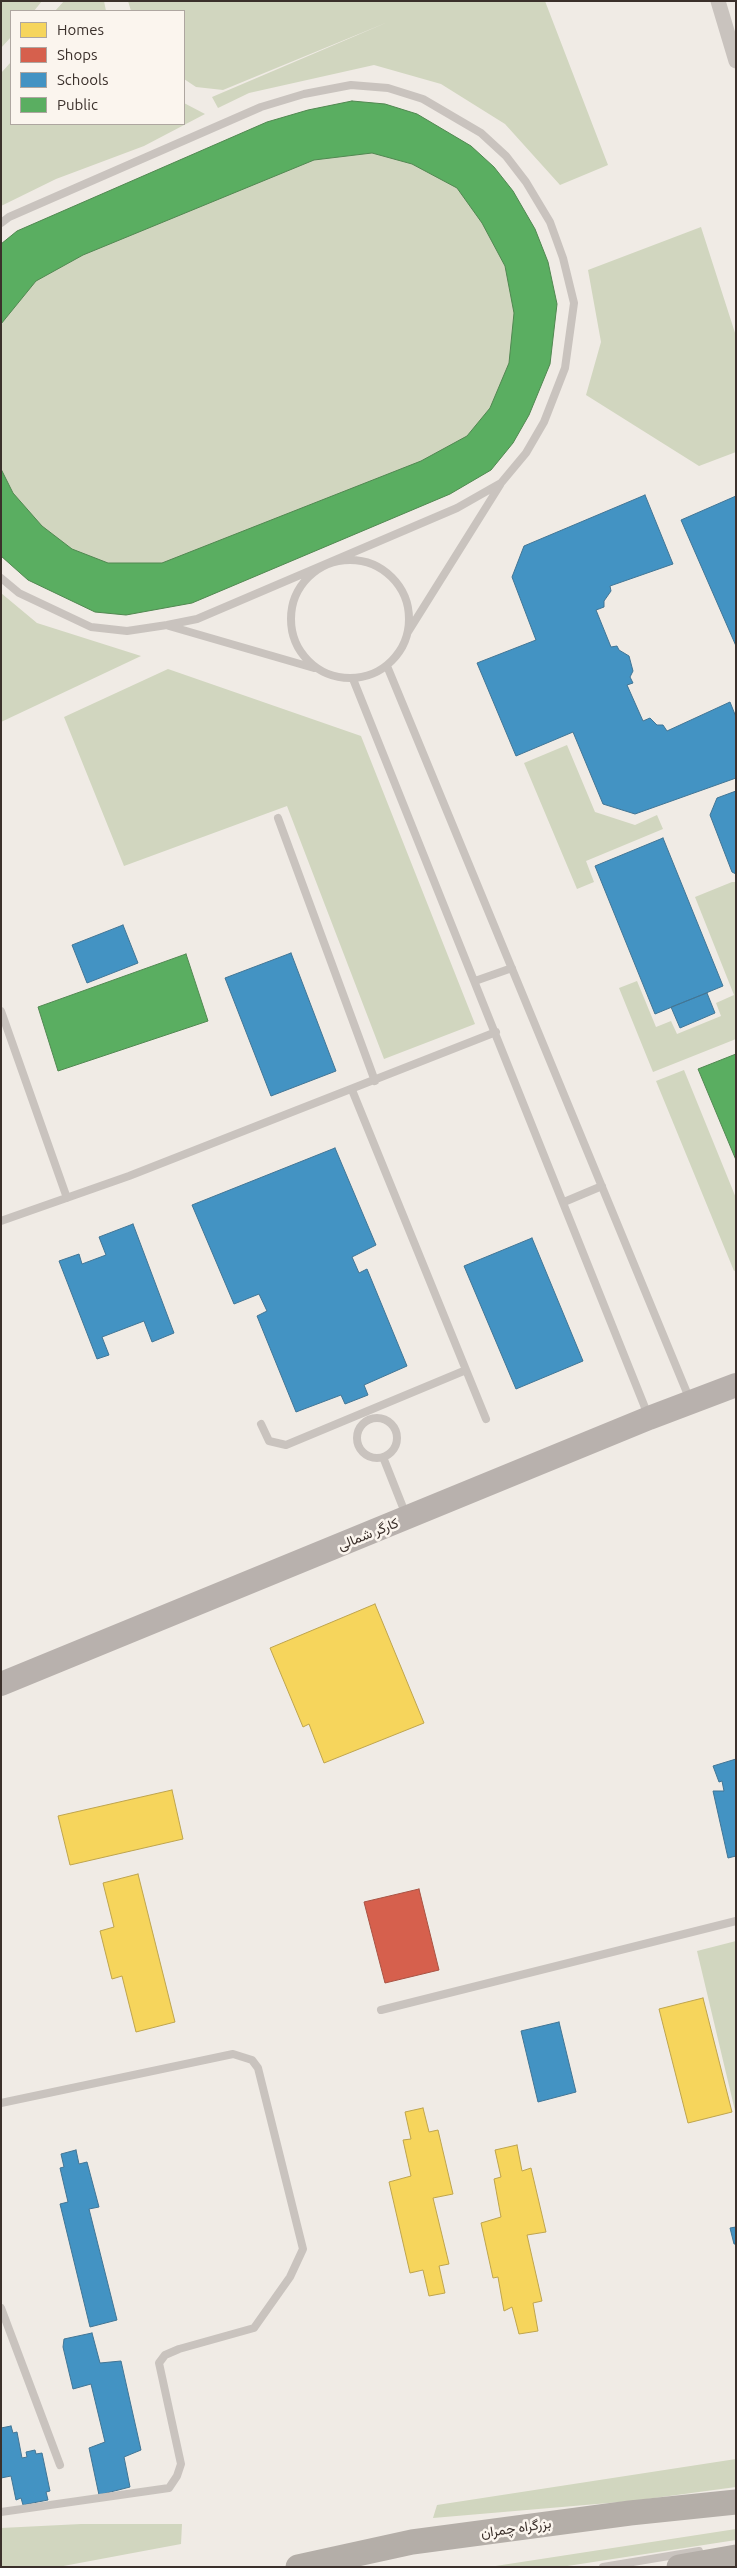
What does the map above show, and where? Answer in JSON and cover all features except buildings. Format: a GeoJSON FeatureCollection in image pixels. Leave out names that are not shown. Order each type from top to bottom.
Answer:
{"type":"FeatureCollection","features":[{"type":"Feature","properties":{"kind":"highway","name":"بزرگراه چمران"},"geometry":{"type":"LineString","coordinates":[[298,2567],[412,2542],[630,2513],[736,2502]]}},
{"type":"Feature","properties":{"kind":"highway"},"geometry":{"type":"LineString","coordinates":[[679,2567],[736,2557]]}},
{"type":"Feature","properties":{"kind":"main road","name":"کارگر شمالی"},"geometry":{"type":"LineString","coordinates":[[1,1684],[650,1418],[736,1385]]}},
{"type":"Feature","properties":{"kind":"street"},"geometry":{"type":"LineString","coordinates":[[718,1],[736,61]]}},
{"type":"Feature","properties":{"kind":"lane"},"geometry":{"type":"LineString","coordinates":[[1,223],[9,217],[261,106],[351,85],[388,88],[423,99],[481,133],[506,156],[526,182],[550,222],[563,258],[574,303],[565,368],[556,394],[544,422],[526,452],[501,483],[407,634],[400,651],[388,666],[371,675],[353,679],[334,677],[316,668],[167,625]]}},
{"type":"Feature","properties":{"kind":"lane"},"geometry":{"type":"LineString","coordinates":[[1,578],[19,593],[91,628],[127,631],[167,625],[197,619],[323,566],[457,508],[501,483]]}},
{"type":"Feature","properties":{"kind":"lane"},"geometry":{"type":"LineString","coordinates":[[316,668],[301,654],[292,636],[290,615],[295,595],[307,578],[323,566],[343,560],[363,561],[380,568],[395,581],[405,597],[409,615],[407,634]]}},
{"type":"Feature","properties":{"kind":"lane"},"geometry":{"type":"LineString","coordinates":[[388,666],[691,1402]]}},
{"type":"Feature","properties":{"kind":"lane"},"geometry":{"type":"LineString","coordinates":[[353,679],[650,1418]]}},
{"type":"Feature","properties":{"kind":"lane"},"geometry":{"type":"LineString","coordinates":[[278,818],[375,1081]]}},
{"type":"Feature","properties":{"kind":"lane"},"geometry":{"type":"LineString","coordinates":[[475,981],[512,968]]}},
{"type":"Feature","properties":{"kind":"lane"},"geometry":{"type":"LineString","coordinates":[[1,1011],[67,1198]]}},
{"type":"Feature","properties":{"kind":"lane"},"geometry":{"type":"LineString","coordinates":[[1,1221],[67,1198],[352,1090],[496,1032]]}},
{"type":"Feature","properties":{"kind":"lane"},"geometry":{"type":"LineString","coordinates":[[352,1090],[486,1419]]}},
{"type":"Feature","properties":{"kind":"lane"},"geometry":{"type":"LineString","coordinates":[[564,1202],[602,1186]]}},
{"type":"Feature","properties":{"kind":"lane"},"geometry":{"type":"LineString","coordinates":[[261,1424],[269,1441],[286,1445],[367,1416],[466,1370]]}},
{"type":"Feature","properties":{"kind":"lane"},"geometry":{"type":"LineString","coordinates":[[367,1416],[381,1418],[387,1421],[395,1430],[396,1443],[389,1454],[370,1456],[360,1448],[358,1442],[359,1428],[367,1416]]}},
{"type":"Feature","properties":{"kind":"lane"},"geometry":{"type":"LineString","coordinates":[[383,1456],[407,1518]]}},
{"type":"Feature","properties":{"kind":"lane"},"geometry":{"type":"LineString","coordinates":[[381,2010],[736,1921]]}},
{"type":"Feature","properties":{"kind":"lane"},"geometry":{"type":"LineString","coordinates":[[1,2103],[233,2054],[252,2060],[258,2068],[303,2249],[290,2277],[254,2328],[165,2354],[160,2363],[181,2464],[177,2476],[169,2488],[1,2512]]}},
{"type":"Feature","properties":{"kind":"lane"},"geometry":{"type":"LineString","coordinates":[[1,2308],[60,2465]]}},
{"type":"Feature","properties":{"kind":"lane"},"geometry":{"type":"LineString","coordinates":[[603,2567],[707,2550]]}},
{"type":"Feature","properties":{"kind":"green space"},"geometry":{"type":"Polygon","coordinates":[[[1,1],[42,1],[35,10],[10,10],[10,38],[1,48],[1,1]]]}},
{"type":"Feature","properties":{"kind":"green space"},"geometry":{"type":"Polygon","coordinates":[[[64,1],[104,1],[106,10],[56,10],[64,1]]]}},
{"type":"Feature","properties":{"kind":"green space"},"geometry":{"type":"Polygon","coordinates":[[[128,1],[545,1],[608,165],[560,185],[505,124],[441,84],[374,65],[249,93],[218,108],[212,97],[388,22],[223,90],[196,87],[185,80],[185,10],[131,10],[128,1]]]}},
{"type":"Feature","properties":{"kind":"green space"},"geometry":{"type":"Polygon","coordinates":[[[10,63],[10,125],[184,125],[144,146],[56,179],[1,206],[1,73],[10,63]]]}},
{"type":"Feature","properties":{"kind":"green space"},"geometry":{"type":"Polygon","coordinates":[[[352,101],[385,104],[417,114],[471,146],[494,167],[513,191],[535,229],[548,262],[557,304],[550,364],[529,415],[513,443],[491,470],[450,494],[192,603],[126,615],[95,612],[28,580],[1,556],[1,244],[17,231],[267,122],[308,110],[352,101]]]}},
{"type":"Feature","properties":{"kind":"green space"},"geometry":{"type":"Polygon","coordinates":[[[185,104],[205,114],[185,124],[185,104]]]}},
{"type":"Feature","properties":{"kind":"green space"},"geometry":{"type":"Polygon","coordinates":[[[701,227],[736,336],[736,452],[699,466],[586,395],[601,342],[588,270],[701,227]]]}},
{"type":"Feature","properties":{"kind":"green space"},"geometry":{"type":"Polygon","coordinates":[[[1,593],[37,623],[141,656],[1,722],[1,593]]]}},
{"type":"Feature","properties":{"kind":"green space"},"geometry":{"type":"Polygon","coordinates":[[[168,669],[361,736],[475,1024],[384,1059],[287,806],[124,866],[64,717],[168,669]]]}},
{"type":"Feature","properties":{"kind":"green space"},"geometry":{"type":"Polygon","coordinates":[[[567,745],[595,812],[635,825],[657,815],[663,829],[586,861],[594,882],[577,889],[524,763],[567,745]]]}},
{"type":"Feature","properties":{"kind":"green space"},"geometry":{"type":"Polygon","coordinates":[[[736,882],[736,1039],[653,1072],[619,988],[637,981],[656,1027],[671,1021],[677,1034],[721,1016],[716,1003],[734,995],[695,897],[736,882]]]}},
{"type":"Feature","properties":{"kind":"green space"},"geometry":{"type":"Polygon","coordinates":[[[684,1070],[736,1198],[736,1270],[734,1271],[656,1081],[684,1070]]]}},
{"type":"Feature","properties":{"kind":"green space"},"geometry":{"type":"Polygon","coordinates":[[[736,1941],[736,2115],[697,1951],[736,1941]]]}},
{"type":"Feature","properties":{"kind":"green space"},"geometry":{"type":"Polygon","coordinates":[[[736,2459],[736,2487],[632,2501],[433,2518],[437,2505],[736,2459]]]}},
{"type":"Feature","properties":{"kind":"green space"},"geometry":{"type":"Polygon","coordinates":[[[81,2524],[182,2524],[181,2544],[58,2567],[1,2567],[1,2528],[81,2524]]]}},
{"type":"Feature","properties":{"kind":"green space"},"geometry":{"type":"Polygon","coordinates":[[[736,2529],[736,2540],[561,2567],[489,2567],[736,2529]]]}}]}
